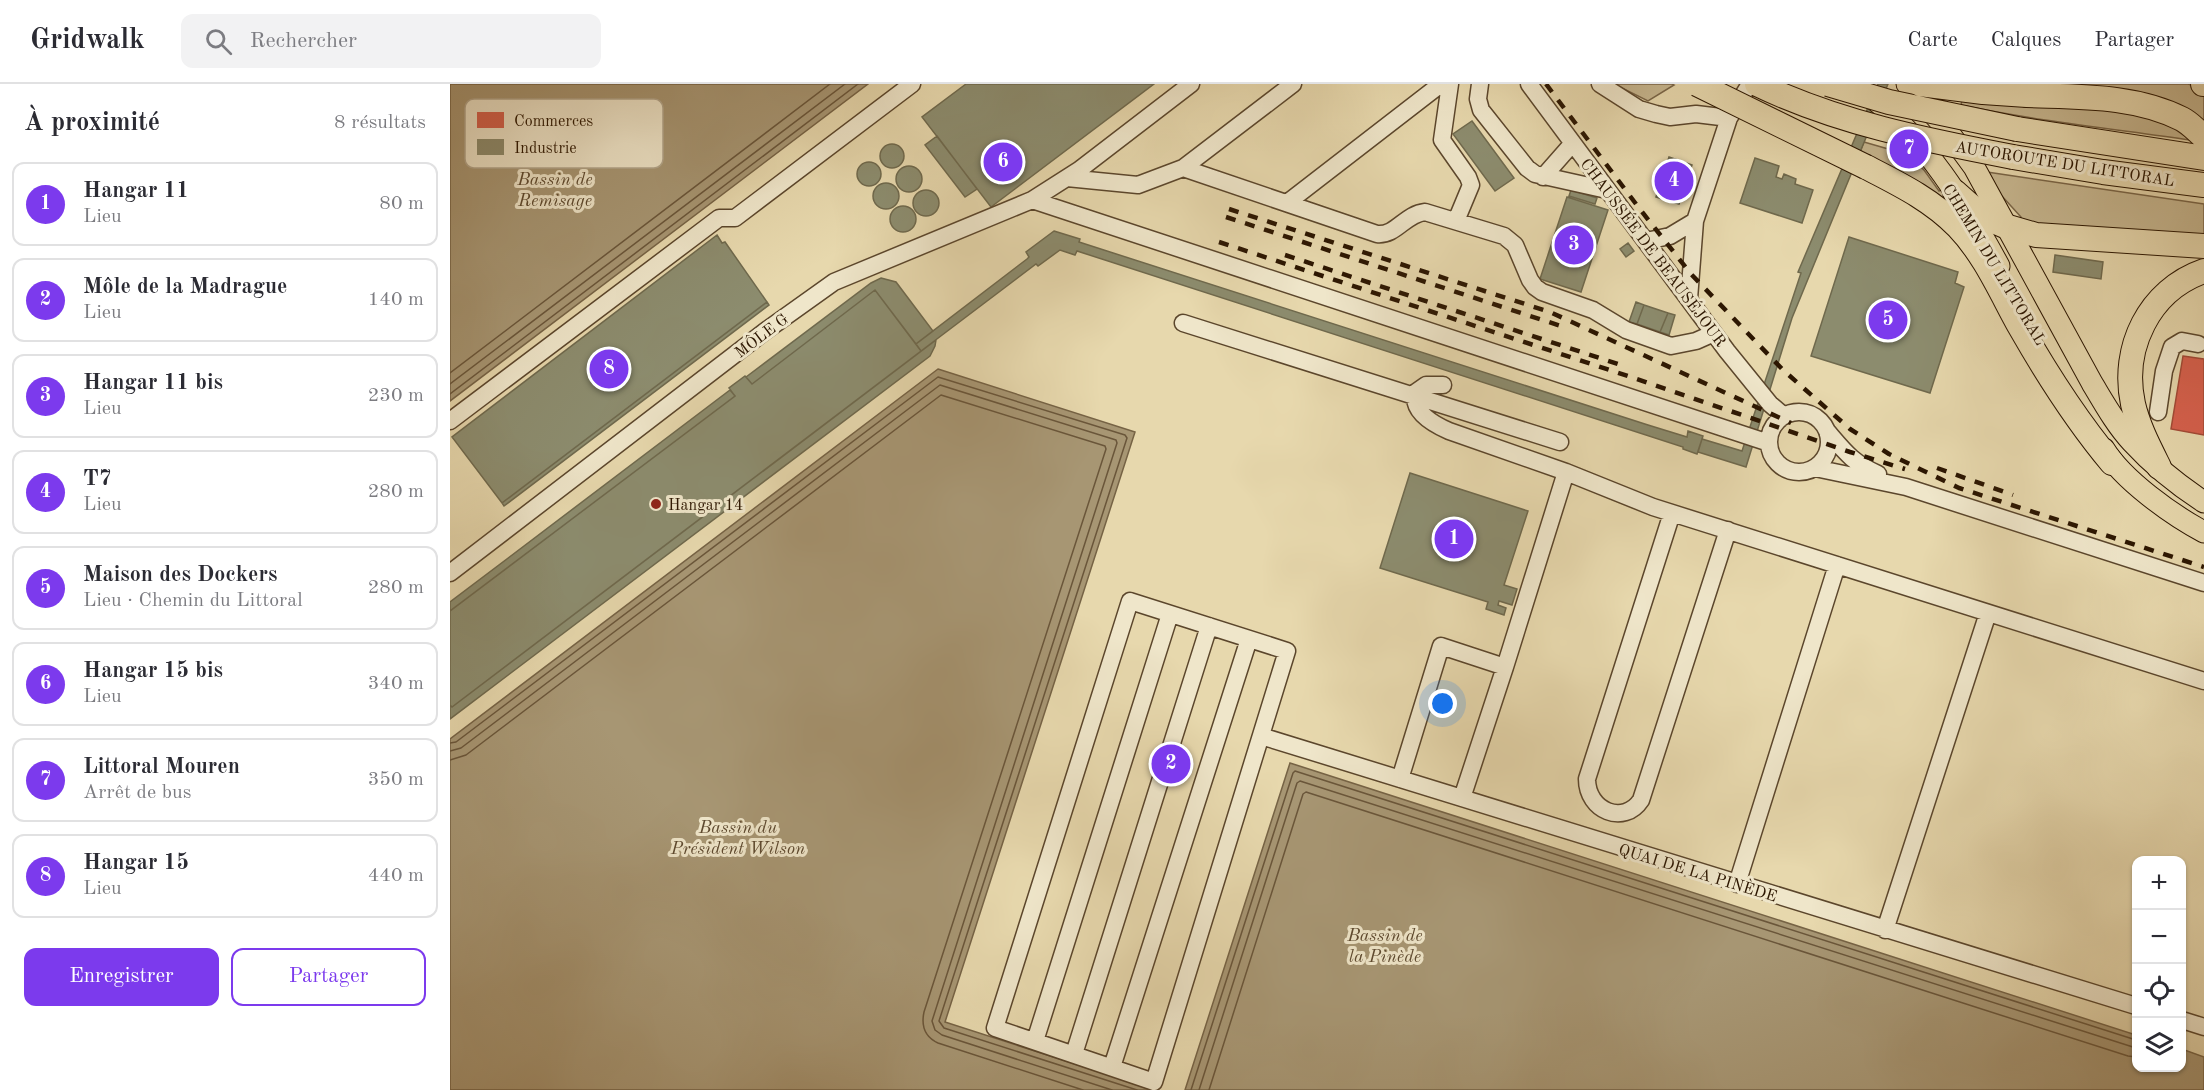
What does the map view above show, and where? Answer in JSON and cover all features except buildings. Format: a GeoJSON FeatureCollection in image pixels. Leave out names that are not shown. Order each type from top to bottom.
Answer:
{"type":"FeatureCollection","features":[{"type":"Feature","properties":{"kind":"highway"},"geometry":{"type":"LineString","coordinates":[[1697,84],[1909,189],[1935,206],[1967,238],[2068,408],[2112,463]]}},
{"type":"Feature","properties":{"kind":"highway","name":"AUTOROUTE DU LITTORAL"},"geometry":{"type":"LineString","coordinates":[[1757,84],[1833,116],[1924,140],[2103,172],[2203,184]]}},
{"type":"Feature","properties":{"kind":"highway","name":"AUTOROUTE DU LITTORAL"},"geometry":{"type":"LineString","coordinates":[[1828,84],[1889,102],[2017,129],[2204,158]]}},
{"type":"Feature","properties":{"kind":"highway"},"geometry":{"type":"LineString","coordinates":[[1908,85],[1965,84]]}},
{"type":"Feature","properties":{"kind":"highway"},"geometry":{"type":"LineString","coordinates":[[1908,85],[1983,92],[2112,99],[2137,104],[2184,120],[2204,137]]}},
{"type":"Feature","properties":{"kind":"highway"},"geometry":{"type":"LineString","coordinates":[[1954,192],[1982,216],[2036,235],[2204,246]]}},
{"type":"Feature","properties":{"kind":"highway"},"geometry":{"type":"LineString","coordinates":[[2159,467],[2142,431],[2133,404],[2130,376],[2132,350],[2139,330],[2152,309],[2169,291],[2190,276],[2204,271]]}},
{"type":"Feature","properties":{"kind":"main road"},"geometry":{"type":"LineString","coordinates":[[1863,90],[1888,95],[1908,85]]}},
{"type":"Feature","properties":{"kind":"main road","name":"CHEMIN DU LITTORAL"},"geometry":{"type":"LineString","coordinates":[[1908,85],[1944,126],[1974,167],[2109,411],[2131,441],[2179,486],[2204,502]]}},
{"type":"Feature","properties":{"kind":"main road","name":"CHEMIN DU LITTORAL"},"geometry":{"type":"LineString","coordinates":[[1863,90],[1887,110],[1912,136],[1954,192],[1992,252],[2078,408],[2112,463],[2157,501],[2204,532]]}},
{"type":"Feature","properties":{"kind":"street"},"geometry":{"type":"LineString","coordinates":[[450,421],[719,218],[735,218],[912,84]]}},
{"type":"Feature","properties":{"kind":"street","name":"MÔLE G"},"geometry":{"type":"LineString","coordinates":[[450,573],[764,332],[834,282],[846,275],[1032,200],[1104,152],[1191,84]]}},
{"type":"Feature","properties":{"kind":"street"},"geometry":{"type":"LineString","coordinates":[[1067,178],[1138,185],[1183,168],[1293,84]]}},
{"type":"Feature","properties":{"kind":"street"},"geometry":{"type":"LineString","coordinates":[[1287,203],[1441,84]]}},
{"type":"Feature","properties":{"kind":"street"},"geometry":{"type":"LineString","coordinates":[[1450,84],[1442,140],[1468,177],[1470,185],[1456,221]]}},
{"type":"Feature","properties":{"kind":"street"},"geometry":{"type":"LineString","coordinates":[[1480,84],[1478,99],[1481,110],[1527,168],[1543,177],[1607,190]]}},
{"type":"Feature","properties":{"kind":"street","name":"CHAUSSÉE DE BEAUSÉJOUR"},"geometry":{"type":"LineString","coordinates":[[1528,84],[1714,333],[1770,404],[1784,416]]}},
{"type":"Feature","properties":{"kind":"street"},"geometry":{"type":"LineString","coordinates":[[1600,84],[1640,109],[1656,114],[1670,117],[1696,114],[1726,118]]}},
{"type":"Feature","properties":{"kind":"street"},"geometry":{"type":"LineString","coordinates":[[1696,114],[1716,84]]}},
{"type":"Feature","properties":{"kind":"street"},"geometry":{"type":"LineString","coordinates":[[1722,84],[1726,118]]}},
{"type":"Feature","properties":{"kind":"street"},"geometry":{"type":"LineString","coordinates":[[1689,298],[1695,221],[1726,118],[1750,84]]}},
{"type":"Feature","properties":{"kind":"street"},"geometry":{"type":"LineString","coordinates":[[1543,177],[1572,144]]}},
{"type":"Feature","properties":{"kind":"street"},"geometry":{"type":"LineString","coordinates":[[1183,168],[1377,234],[1390,232],[1411,215],[1418,213],[1425,212],[1456,221],[1511,240],[1535,287],[1542,292],[1593,310],[1626,330],[1671,346],[1696,341],[1714,333]]}},
{"type":"Feature","properties":{"kind":"street"},"geometry":{"type":"LineString","coordinates":[[1032,200],[1769,443]]}},
{"type":"Feature","properties":{"kind":"street"},"geometry":{"type":"LineString","coordinates":[[1646,241],[1670,236],[1695,221]]}},
{"type":"Feature","properties":{"kind":"street"},"geometry":{"type":"LineString","coordinates":[[1183,322],[1560,442]]}},
{"type":"Feature","properties":{"kind":"street"},"geometry":{"type":"LineString","coordinates":[[2158,412],[2164,371],[2172,346],[2182,341],[2202,339]]}},
{"type":"Feature","properties":{"kind":"street"},"geometry":{"type":"LineString","coordinates":[[1443,385],[1426,385],[1419,388],[1415,396],[1416,406],[1441,428],[1566,472],[1672,513],[2204,681]]}},
{"type":"Feature","properties":{"kind":"street"},"geometry":{"type":"LineString","coordinates":[[1827,431],[1829,445],[1827,454],[1815,468],[1806,471],[1789,470],[1775,460],[1769,443],[1774,426],[1784,416],[1804,412],[1814,416],[1822,423],[1860,467],[1906,487],[2204,583]]}},
{"type":"Feature","properties":{"kind":"street"},"geometry":{"type":"LineString","coordinates":[[1815,468],[1906,487]]}},
{"type":"Feature","properties":{"kind":"street"},"geometry":{"type":"LineString","coordinates":[[1462,798],[1566,472]]}},
{"type":"Feature","properties":{"kind":"street"},"geometry":{"type":"LineString","coordinates":[[1672,513],[1587,779],[1591,799],[1606,811],[1628,810],[1638,805],[1641,800],[1728,530]]}},
{"type":"Feature","properties":{"kind":"street"},"geometry":{"type":"LineString","coordinates":[[1737,884],[1837,565]]}},
{"type":"Feature","properties":{"kind":"street"},"geometry":{"type":"LineString","coordinates":[[1130,601],[1170,614],[1287,651],[1154,1082],[995,1028],[1130,601]]}},
{"type":"Feature","properties":{"kind":"street"},"geometry":{"type":"LineString","coordinates":[[1885,930],[1988,613]]}},
{"type":"Feature","properties":{"kind":"street"},"geometry":{"type":"LineString","coordinates":[[1035,1041],[1170,614]]}},
{"type":"Feature","properties":{"kind":"street"},"geometry":{"type":"LineString","coordinates":[[1074,1054],[1209,626]]}},
{"type":"Feature","properties":{"kind":"street"},"geometry":{"type":"LineString","coordinates":[[1112,1067],[1249,639]]}},
{"type":"Feature","properties":{"kind":"street"},"geometry":{"type":"LineString","coordinates":[[1400,779],[1441,646],[1505,667]]}},
{"type":"Feature","properties":{"kind":"street","name":"QUAI DE LA PINÈDE"},"geometry":{"type":"LineString","coordinates":[[1261,736],[2132,1005]]}},
{"type":"Feature","properties":{"kind":"street"},"geometry":{"type":"LineString","coordinates":[[2186,1022],[2204,1027]]}},
{"type":"Feature","properties":{"kind":"shaded area"},"geometry":{"type":"Polygon","coordinates":[[[1614,84],[1672,84],[1674,85],[1648,101],[1614,84]]]}},
{"type":"Feature","properties":{"kind":"shaded area"},"geometry":{"type":"Polygon","coordinates":[[[2024,84],[2188,84],[2204,89],[2204,121],[2167,100],[2134,91],[2024,84]]]}},
{"type":"Feature","properties":{"kind":"shaded area"},"geometry":{"type":"Polygon","coordinates":[[[1962,100],[2102,109],[2144,116],[2172,127],[2190,140],[2018,116],[1961,105],[1962,100]]]}},
{"type":"Feature","properties":{"kind":"shaded area"},"geometry":{"type":"Polygon","coordinates":[[[1864,142],[1909,155],[1924,170],[1939,191],[1943,189],[1971,229],[1858,156],[1864,142]]]}},
{"type":"Feature","properties":{"kind":"shaded area"},"geometry":{"type":"Polygon","coordinates":[[[1987,172],[2204,204],[2204,240],[2022,225],[2021,217],[2001,195],[1987,172]]]}},
{"type":"Feature","properties":{"kind":"water","name":"Bassin de Remisage"},"geometry":{"type":"Polygon","coordinates":[[[450,84],[868,84],[450,401],[450,84]]]}},
{"type":"Feature","properties":{"kind":"water","name":"Bassin du Président Wilson"},"geometry":{"type":"Polygon","coordinates":[[[938,369],[1135,432],[945,1022],[1156,1090],[450,1090],[450,739],[938,369]]]}},
{"type":"Feature","properties":{"kind":"water","name":"Bassin de la Pinède"},"geometry":{"type":"Polygon","coordinates":[[[1290,763],[2132,1034],[2132,1072],[2186,1072],[2186,1050],[2204,1057],[2204,1090],[1185,1090],[1290,763]]]}},
{"type":"Feature","properties":{"kind":"railway"},"geometry":{"type":"LineString","coordinates":[[1546,84],[1691,274],[1783,370],[1850,429],[1889,454],[1959,488],[2204,567]]}},
{"type":"Feature","properties":{"kind":"railway"},"geometry":{"type":"LineString","coordinates":[[1229,209],[1550,312],[1791,423]]}},
{"type":"Feature","properties":{"kind":"railway"},"geometry":{"type":"LineString","coordinates":[[1226,217],[1564,327]]}},
{"type":"Feature","properties":{"kind":"railway"},"geometry":{"type":"LineString","coordinates":[[1219,242],[1905,469]]}},
{"type":"Feature","properties":{"kind":"railway"},"geometry":{"type":"LineString","coordinates":[[1285,255],[1621,365]]}},
{"type":"Feature","properties":{"kind":"railway"},"geometry":{"type":"LineString","coordinates":[[1937,468],[2013,495]]}},
{"type":"Feature","properties":{"kind":"place","name":"Littoral Mouren"},"geometry":{"type":"Point","coordinates":[1909,149]}},
{"type":"Feature","properties":{"kind":"place","name":"Hangar 15 bis"},"geometry":{"type":"Point","coordinates":[1003,162]}},
{"type":"Feature","properties":{"kind":"place","name":"T7"},"geometry":{"type":"Point","coordinates":[1674,181]}},
{"type":"Feature","properties":{"kind":"place","name":"Hangar 11 bis"},"geometry":{"type":"Point","coordinates":[1574,245]}},
{"type":"Feature","properties":{"kind":"place","name":"Maison des Dockers"},"geometry":{"type":"Point","coordinates":[1888,320]}},
{"type":"Feature","properties":{"kind":"place","name":"Hangar 15"},"geometry":{"type":"Point","coordinates":[609,369]}},
{"type":"Feature","properties":{"kind":"place","name":"Hangar 14"},"geometry":{"type":"Point","coordinates":[656,504]}},
{"type":"Feature","properties":{"kind":"place","name":"Hangar 11"},"geometry":{"type":"Point","coordinates":[1454,539]}},
{"type":"Feature","properties":{"kind":"place","name":"Môle de la Madrague"},"geometry":{"type":"Point","coordinates":[1171,764]}}]}
